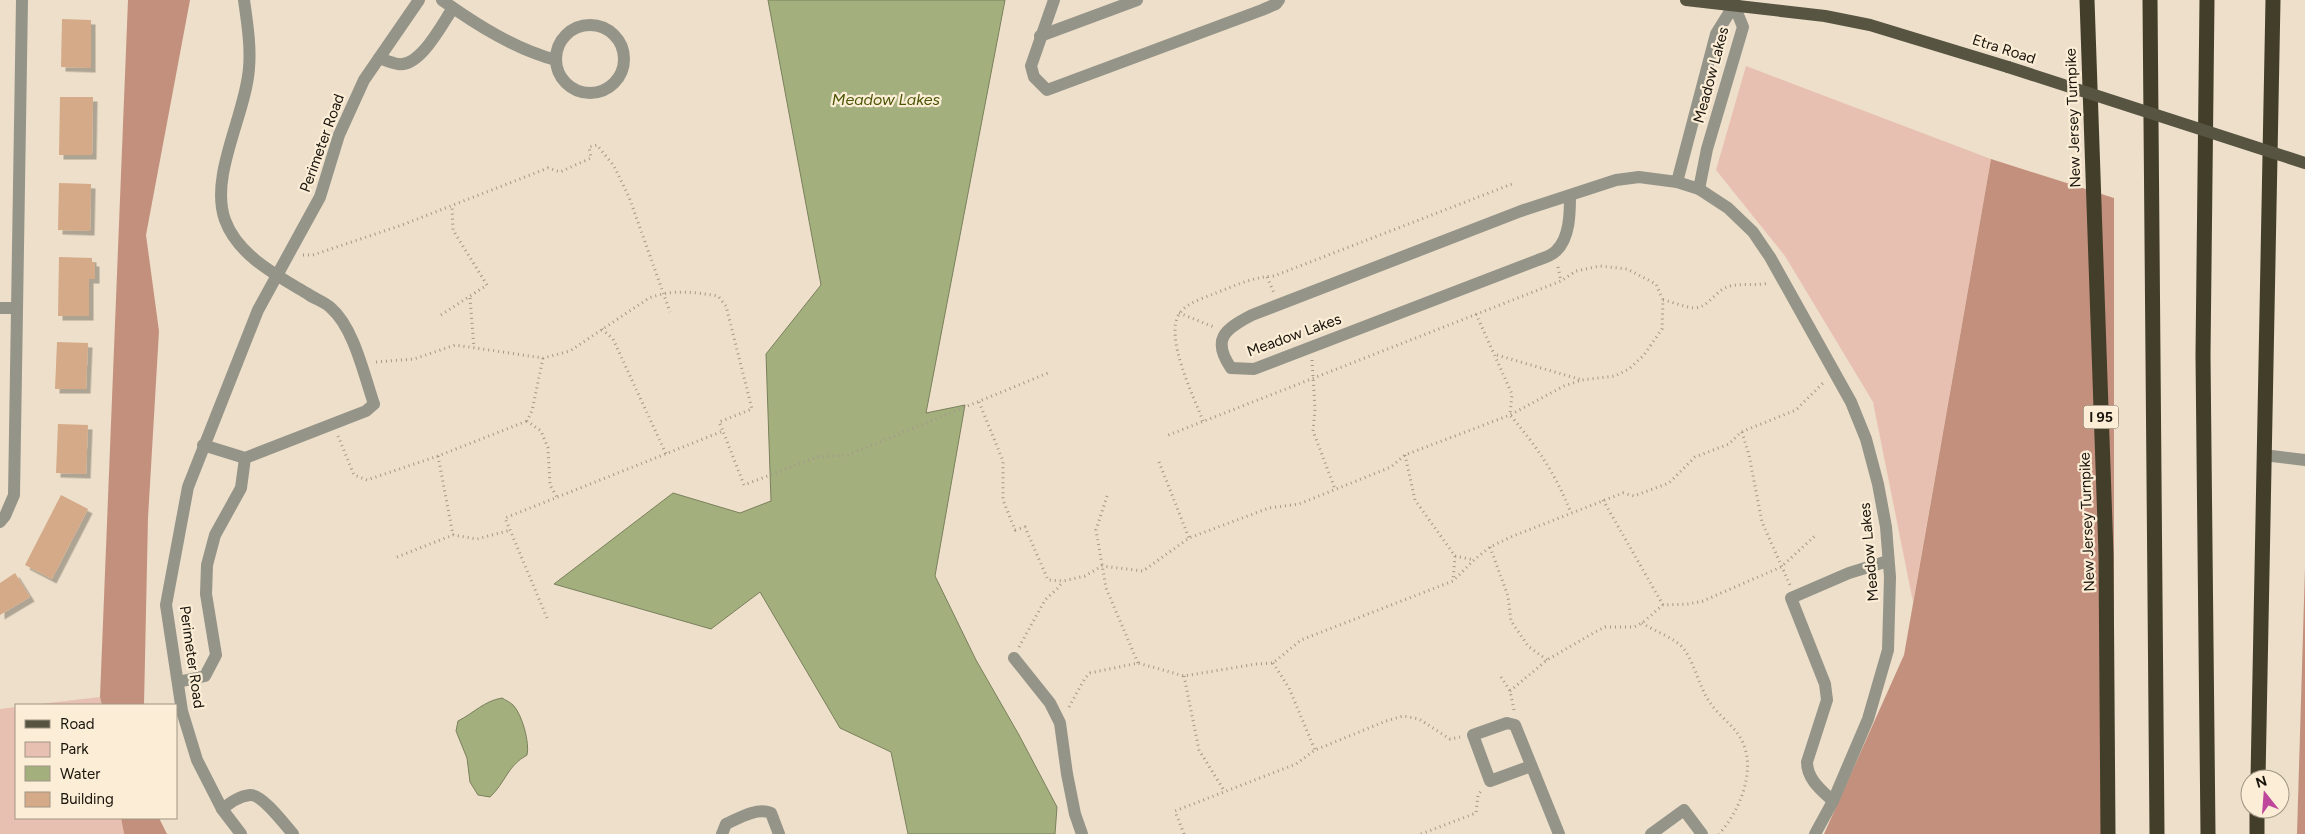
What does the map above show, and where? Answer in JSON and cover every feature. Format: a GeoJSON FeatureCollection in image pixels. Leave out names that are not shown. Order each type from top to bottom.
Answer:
{"type":"FeatureCollection","features":[{"type":"Feature","properties":{"kind":"highway","name":"New Jersey Turnpike"},"geometry":{"type":"LineString","coordinates":[[2087,0],[2106,563],[2108,834]]}},
{"type":"Feature","properties":{"kind":"highway"},"geometry":{"type":"LineString","coordinates":[[2150,0],[2157,834]]}},
{"type":"Feature","properties":{"kind":"highway"},"geometry":{"type":"LineString","coordinates":[[2206,0],[2203,355],[2208,834]]}},
{"type":"Feature","properties":{"kind":"highway"},"geometry":{"type":"LineString","coordinates":[[2258,769],[2273,0]]}},
{"type":"Feature","properties":{"kind":"highway"},"geometry":{"type":"LineString","coordinates":[[2257,819],[2257,834]]}},
{"type":"Feature","properties":{"kind":"main road","name":"Etra Road"},"geometry":{"type":"LineString","coordinates":[[1686,0],[1735,3],[1825,16],[1870,25],[2008,67],[2305,163]]}},
{"type":"Feature","properties":{"kind":"street"},"geometry":{"type":"LineString","coordinates":[[0,522],[5,516],[14,495],[22,0]]}},
{"type":"Feature","properties":{"kind":"street"},"geometry":{"type":"LineString","coordinates":[[203,445],[245,458],[366,411],[374,404],[344,325],[331,308],[255,260],[232,234],[225,220],[221,204],[227,159],[242,110],[249,68],[248,29],[244,0]]}},
{"type":"Feature","properties":{"kind":"street","name":"Perimeter Road"},"geometry":{"type":"LineString","coordinates":[[241,834],[222,809],[197,760],[182,711],[166,605],[188,487],[258,310],[320,197],[339,135],[364,80],[419,0]]}},
{"type":"Feature","properties":{"kind":"street"},"geometry":{"type":"LineString","coordinates":[[442,0],[531,53],[556,60]]}},
{"type":"Feature","properties":{"kind":"street"},"geometry":{"type":"LineString","coordinates":[[1054,0],[1031,66],[1034,77],[1047,90],[1262,10],[1276,4],[1279,0]]}},
{"type":"Feature","properties":{"kind":"street"},"geometry":{"type":"LineString","coordinates":[[1040,36],[1137,0]]}},
{"type":"Feature","properties":{"kind":"street","name":"Meadow Lakes"},"geometry":{"type":"LineString","coordinates":[[1677,182],[1716,34],[1735,3]]}},
{"type":"Feature","properties":{"kind":"street","name":"Meadow Lakes"},"geometry":{"type":"LineString","coordinates":[[1699,189],[1707,149],[1743,28],[1735,3]]}},
{"type":"Feature","properties":{"kind":"street"},"geometry":{"type":"LineString","coordinates":[[379,58],[400,65],[415,60],[453,8]]}},
{"type":"Feature","properties":{"kind":"street"},"geometry":{"type":"LineString","coordinates":[[595,25],[606,29],[616,36],[622,46],[624,57],[623,68],[615,82],[602,91],[592,93],[581,92],[564,80],[558,71],[556,60],[558,49],[568,34],[583,26],[595,25]]}},
{"type":"Feature","properties":{"kind":"street","name":"Meadow Lakes"},"geometry":{"type":"LineString","coordinates":[[1570,195],[1569,222],[1556,252],[1254,369],[1231,368],[1221,354],[1221,342],[1226,332],[1232,325],[1252,315],[1521,211],[1570,195],[1616,180],[1639,177],[1677,182],[1699,189],[1728,208],[1754,232],[1851,402],[1866,440],[1886,528],[1890,606],[1888,650],[1868,719],[1833,802],[1816,834]]}},
{"type":"Feature","properties":{"kind":"street"},"geometry":{"type":"LineString","coordinates":[[0,308],[16,308]]}},
{"type":"Feature","properties":{"kind":"street"},"geometry":{"type":"LineString","coordinates":[[2264,455],[2305,460]]}},
{"type":"Feature","properties":{"kind":"street"},"geometry":{"type":"LineString","coordinates":[[178,682],[205,676],[216,655],[206,594],[207,565],[215,535],[241,488],[245,458]]}},
{"type":"Feature","properties":{"kind":"street"},"geometry":{"type":"LineString","coordinates":[[1833,802],[1813,781],[1807,771],[1807,762],[1827,700],[1827,692],[1791,598],[1849,573],[1888,561]]}},
{"type":"Feature","properties":{"kind":"street"},"geometry":{"type":"LineString","coordinates":[[1014,658],[1050,703],[1060,723],[1067,774],[1075,814],[1082,834]]}},
{"type":"Feature","properties":{"kind":"street"},"geometry":{"type":"LineString","coordinates":[[1531,766],[1490,782],[1473,736],[1508,724],[1515,725],[1559,834]]}},
{"type":"Feature","properties":{"kind":"street"},"geometry":{"type":"LineString","coordinates":[[222,809],[239,798],[251,795],[260,798],[293,834]]}},
{"type":"Feature","properties":{"kind":"street"},"geometry":{"type":"LineString","coordinates":[[722,834],[726,824],[748,814],[764,810],[771,814],[779,834]]}},
{"type":"Feature","properties":{"kind":"street"},"geometry":{"type":"LineString","coordinates":[[1651,834],[1684,810],[1702,834]]}},
{"type":"Feature","properties":{"kind":"path"},"geometry":{"type":"LineString","coordinates":[[292,249],[303,255],[313,255],[452,206],[548,168],[560,172],[591,158],[589,147],[597,145],[614,166],[629,196],[670,312]]}},
{"type":"Feature","properties":{"kind":"path"},"geometry":{"type":"LineString","coordinates":[[441,315],[470,298],[487,285],[453,230],[452,206]]}},
{"type":"Feature","properties":{"kind":"path"},"geometry":{"type":"LineString","coordinates":[[979,402],[1002,461],[1003,500],[1015,530],[1025,527],[1048,580],[1063,581],[1085,576],[1102,566],[1143,571],[1189,538],[1269,508],[1299,504],[1391,467],[1404,455],[1510,415],[1564,386],[1582,380],[1615,376],[1629,369],[1644,355],[1662,329],[1663,300],[1656,284],[1628,268],[1600,266],[1576,271],[1561,281],[1166,436]]}},
{"type":"Feature","properties":{"kind":"path"},"geometry":{"type":"LineString","coordinates":[[1663,300],[1694,308],[1704,306],[1720,289],[1742,284],[1758,285],[1768,283],[1780,276]]}},
{"type":"Feature","properties":{"kind":"path"},"geometry":{"type":"LineString","coordinates":[[360,363],[414,359],[455,345],[543,358],[570,351],[650,298],[663,293],[689,291],[718,296],[726,306],[752,409],[719,422],[744,485],[817,457],[848,455],[1048,373]]}},
{"type":"Feature","properties":{"kind":"path"},"geometry":{"type":"LineString","coordinates":[[470,298],[474,348]]}},
{"type":"Feature","properties":{"kind":"path"},"geometry":{"type":"LineString","coordinates":[[1179,313],[1226,332]]}},
{"type":"Feature","properties":{"kind":"path"},"geometry":{"type":"LineString","coordinates":[[1476,314],[1512,394],[1510,415],[1539,449],[1562,491],[1571,513]]}},
{"type":"Feature","properties":{"kind":"path"},"geometry":{"type":"LineString","coordinates":[[602,329],[613,339],[666,454]]}},
{"type":"Feature","properties":{"kind":"path"},"geometry":{"type":"LineString","coordinates":[[1310,347],[1314,378],[1313,431],[1336,489]]}},
{"type":"Feature","properties":{"kind":"path"},"geometry":{"type":"LineString","coordinates":[[1496,355],[1582,380]]}},
{"type":"Feature","properties":{"kind":"path"},"geometry":{"type":"LineString","coordinates":[[332,424],[354,476],[368,480],[438,456],[527,421],[532,411],[543,358]]}},
{"type":"Feature","properties":{"kind":"path"},"geometry":{"type":"LineString","coordinates":[[1060,723],[1085,678],[1090,673],[1123,668],[1138,663],[1184,676],[1273,663],[1302,640],[1453,581],[1490,547],[1513,536],[1623,493],[1634,496],[1669,483],[1695,457],[1729,444],[1742,432],[1796,410],[1835,372]]}},
{"type":"Feature","properties":{"kind":"path"},"geometry":{"type":"LineString","coordinates":[[527,421],[541,431],[548,448],[550,485],[557,497]]}},
{"type":"Feature","properties":{"kind":"path"},"geometry":{"type":"LineString","coordinates":[[547,618],[505,518],[723,431]]}},
{"type":"Feature","properties":{"kind":"path"},"geometry":{"type":"LineString","coordinates":[[1742,432],[1749,455],[1762,522],[1781,567],[1796,596]]}},
{"type":"Feature","properties":{"kind":"path"},"geometry":{"type":"LineString","coordinates":[[1404,455],[1415,500],[1455,556],[1453,581]]}},
{"type":"Feature","properties":{"kind":"path"},"geometry":{"type":"LineString","coordinates":[[438,456],[453,535]]}},
{"type":"Feature","properties":{"kind":"path"},"geometry":{"type":"LineString","coordinates":[[1159,462],[1189,538]]}},
{"type":"Feature","properties":{"kind":"path"},"geometry":{"type":"LineString","coordinates":[[1107,496],[1096,530],[1106,588],[1138,663]]}},
{"type":"Feature","properties":{"kind":"path"},"geometry":{"type":"LineString","coordinates":[[1603,500],[1663,605]]}},
{"type":"Feature","properties":{"kind":"path"},"geometry":{"type":"LineString","coordinates":[[397,557],[453,535],[476,539],[510,530]]}},
{"type":"Feature","properties":{"kind":"path"},"geometry":{"type":"LineString","coordinates":[[1510,692],[1547,660],[1605,627],[1634,627],[1642,623],[1663,605],[1703,601],[1781,567],[1817,534]]}},
{"type":"Feature","properties":{"kind":"path"},"geometry":{"type":"LineString","coordinates":[[1490,547],[1508,596],[1511,621],[1528,646],[1547,660]]}},
{"type":"Feature","properties":{"kind":"path"},"geometry":{"type":"LineString","coordinates":[[1455,556],[1474,560]]}},
{"type":"Feature","properties":{"kind":"path"},"geometry":{"type":"LineString","coordinates":[[1014,658],[1045,600],[1063,581]]}},
{"type":"Feature","properties":{"kind":"path"},"geometry":{"type":"LineString","coordinates":[[1642,623],[1684,649],[1711,705],[1742,741],[1749,761],[1745,781],[1737,810],[1730,822],[1719,834]]}},
{"type":"Feature","properties":{"kind":"path"},"geometry":{"type":"LineString","coordinates":[[1273,663],[1289,688],[1315,750]]}},
{"type":"Feature","properties":{"kind":"path"},"geometry":{"type":"LineString","coordinates":[[1184,676],[1199,750],[1225,792]]}},
{"type":"Feature","properties":{"kind":"path"},"geometry":{"type":"LineString","coordinates":[[1501,677],[1510,692],[1515,725]]}},
{"type":"Feature","properties":{"kind":"path"},"geometry":{"type":"LineString","coordinates":[[1184,834],[1174,811],[1296,764],[1315,750],[1386,721],[1403,716],[1419,719],[1450,739],[1473,736]]}},
{"type":"Feature","properties":{"kind":"path"},"geometry":{"type":"LineString","coordinates":[[1421,834],[1476,813],[1478,795],[1490,782]]}},
{"type":"Feature","properties":{"kind":"green space"},"geometry":{"type":"Polygon","coordinates":[[[1746,66],[1991,159],[1913,602],[1873,402],[1785,256],[1716,170],[1746,66]]]}},
{"type":"Feature","properties":{"kind":"green space"},"geometry":{"type":"Polygon","coordinates":[[[100,697],[102,704],[40,704],[100,697]]]}},
{"type":"Feature","properties":{"kind":"green space"},"geometry":{"type":"Polygon","coordinates":[[[15,707],[15,819],[121,819],[124,834],[0,834],[0,709],[15,707]]]}},
{"type":"Feature","properties":{"kind":"shaded area"},"geometry":{"type":"Polygon","coordinates":[[[128,0],[190,0],[146,235],[159,331],[148,518],[144,704],[102,704],[100,697],[128,0]]]}},
{"type":"Feature","properties":{"kind":"shaded area"},"geometry":{"type":"Polygon","coordinates":[[[1991,159],[2114,198],[2114,834],[1824,834],[1904,655],[1991,159]]]}},
{"type":"Feature","properties":{"kind":"shaded area"},"geometry":{"type":"Polygon","coordinates":[[[2305,567],[2305,834],[2297,834],[2305,567]]]}},
{"type":"Feature","properties":{"kind":"shaded area"},"geometry":{"type":"Polygon","coordinates":[[[121,819],[160,819],[167,834],[124,834],[121,819]]]}},
{"type":"Feature","properties":{"kind":"water","name":"Meadow Lakes"},"geometry":{"type":"Polygon","coordinates":[[[768,0],[1005,0],[926,413],[965,405],[935,576],[976,660],[1057,807],[1055,834],[908,834],[891,752],[840,728],[760,592],[711,629],[554,584],[673,493],[740,513],[771,501],[766,354],[821,285],[768,0]]]}},
{"type":"Feature","properties":{"kind":"water"},"geometry":{"type":"Polygon","coordinates":[[[502,698],[513,705],[519,715],[526,736],[527,755],[515,764],[490,797],[478,795],[470,782],[467,758],[456,731],[458,721],[484,704],[502,698]]]}},
{"type":"Feature","properties":{"kind":"building"},"geometry":{"type":"Polygon","coordinates":[[[62,19],[91,20],[91,68],[61,67],[62,19]]]}},
{"type":"Feature","properties":{"kind":"building"},"geometry":{"type":"Polygon","coordinates":[[[60,97],[93,97],[92,155],[59,155],[60,97]]]}},
{"type":"Feature","properties":{"kind":"building"},"geometry":{"type":"Polygon","coordinates":[[[59,183],[91,184],[90,231],[58,230],[59,183]]]}},
{"type":"Feature","properties":{"kind":"building"},"geometry":{"type":"Polygon","coordinates":[[[59,257],[92,258],[92,262],[95,262],[95,279],[89,279],[89,316],[58,316],[59,257]]]}},
{"type":"Feature","properties":{"kind":"building"},"geometry":{"type":"Polygon","coordinates":[[[57,342],[88,343],[86,389],[55,389],[57,342]]]}},
{"type":"Feature","properties":{"kind":"building"},"geometry":{"type":"Polygon","coordinates":[[[58,424],[88,425],[86,474],[56,473],[58,424]]]}},
{"type":"Feature","properties":{"kind":"building"},"geometry":{"type":"Polygon","coordinates":[[[61,495],[88,509],[52,579],[25,565],[61,495]]]}},
{"type":"Feature","properties":{"kind":"building"},"geometry":{"type":"Polygon","coordinates":[[[15,573],[30,597],[0,615],[0,583],[15,573]]]}}]}
